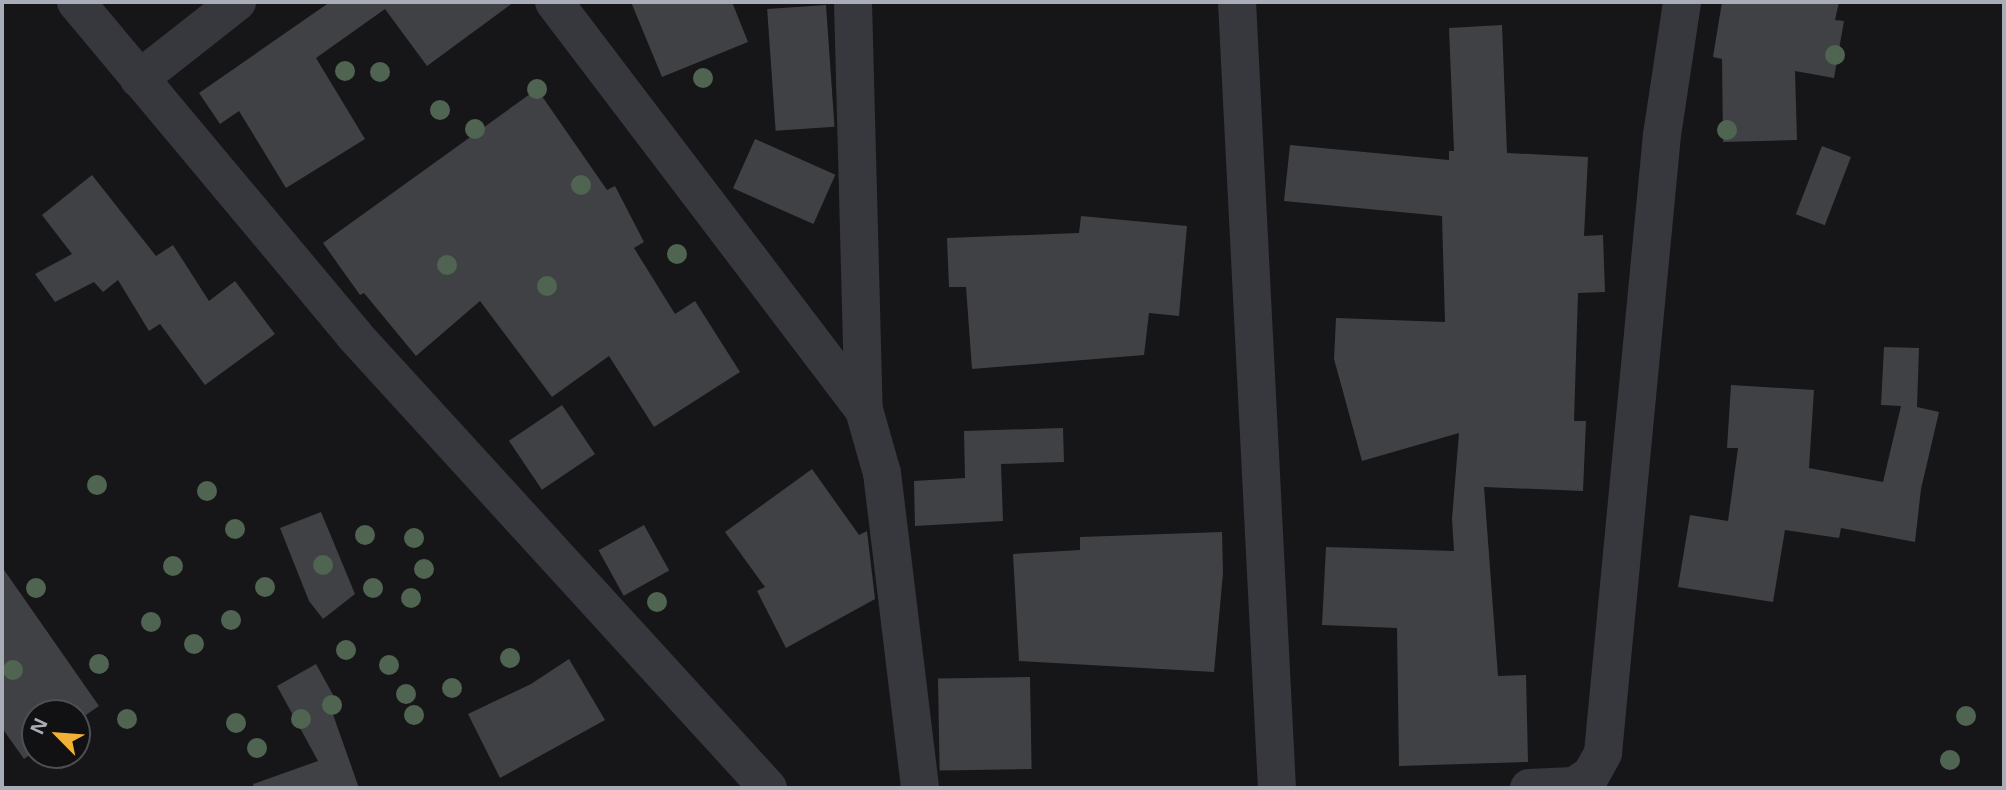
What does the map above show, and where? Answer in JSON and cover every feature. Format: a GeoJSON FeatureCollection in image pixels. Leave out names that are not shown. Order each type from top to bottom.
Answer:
{"type":"FeatureCollection","features":[{"type":"Feature","properties":{"kind":"street"},"geometry":{"type":"LineString","coordinates":[[76,2],[354,335],[768,788]]}},
{"type":"Feature","properties":{"kind":"street"},"geometry":{"type":"LineString","coordinates":[[139,79],[237,2]]}},
{"type":"Feature","properties":{"kind":"street"},"geometry":{"type":"LineString","coordinates":[[554,2],[864,411]]}},
{"type":"Feature","properties":{"kind":"street"},"geometry":{"type":"LineString","coordinates":[[853,2],[864,411],[881,473],[920,788]]}},
{"type":"Feature","properties":{"kind":"street"},"geometry":{"type":"LineString","coordinates":[[1237,2],[1278,788]]}},
{"type":"Feature","properties":{"kind":"street"},"geometry":{"type":"LineString","coordinates":[[1529,788],[1574,786],[1591,775],[1602,753],[1662,135],[1682,2]]}},
{"type":"Feature","properties":{"kind":"building"},"geometry":{"type":"Polygon","coordinates":[[[330,2],[514,2],[427,66],[385,9],[316,58],[365,139],[286,188],[239,111],[220,124],[199,93],[330,2]]]}},
{"type":"Feature","properties":{"kind":"building"},"geometry":{"type":"Polygon","coordinates":[[[631,2],[732,2],[748,42],[662,77],[631,2]]]}},
{"type":"Feature","properties":{"kind":"building"},"geometry":{"type":"Polygon","coordinates":[[[1722,2],[1839,2],[1835,20],[1844,21],[1834,78],[1795,71],[1797,140],[1723,142],[1722,59],[1713,57],[1722,2]]]}},
{"type":"Feature","properties":{"kind":"building"},"geometry":{"type":"Polygon","coordinates":[[[826,5],[835,127],[776,131],[767,9],[826,5]]]}},
{"type":"Feature","properties":{"kind":"building"},"geometry":{"type":"Polygon","coordinates":[[[1502,25],[1507,153],[1588,157],[1584,236],[1603,235],[1605,292],[1578,293],[1574,421],[1586,421],[1583,491],[1484,487],[1498,676],[1526,675],[1528,762],[1399,766],[1397,628],[1322,625],[1326,547],[1454,551],[1452,519],[1459,433],[1362,461],[1334,359],[1336,318],[1445,322],[1442,216],[1284,201],[1290,145],[1449,160],[1449,151],[1454,151],[1449,28],[1502,25]]]}},
{"type":"Feature","properties":{"kind":"building"},"geometry":{"type":"Polygon","coordinates":[[[537,89],[607,190],[615,186],[644,242],[634,248],[675,314],[695,301],[740,372],[654,427],[609,356],[552,397],[480,301],[416,356],[364,293],[360,295],[323,243],[537,89]]]}},
{"type":"Feature","properties":{"kind":"building"},"geometry":{"type":"Polygon","coordinates":[[[755,139],[835,175],[813,224],[733,188],[755,139]]]}},
{"type":"Feature","properties":{"kind":"building"},"geometry":{"type":"Polygon","coordinates":[[[1822,146],[1851,157],[1825,225],[1796,214],[1822,146]]]}},
{"type":"Feature","properties":{"kind":"building"},"geometry":{"type":"Polygon","coordinates":[[[92,175],[156,256],[173,245],[209,301],[235,281],[275,334],[205,385],[160,324],[149,331],[118,280],[103,292],[94,282],[55,302],[35,274],[72,254],[42,215],[92,175]]]}},
{"type":"Feature","properties":{"kind":"building"},"geometry":{"type":"Polygon","coordinates":[[[1081,216],[1187,226],[1179,316],[1149,313],[1144,355],[972,369],[966,287],[949,287],[947,238],[1079,233],[1081,216]]]}},
{"type":"Feature","properties":{"kind":"building"},"geometry":{"type":"Polygon","coordinates":[[[1884,347],[1919,348],[1917,407],[1939,412],[1921,489],[1915,542],[1841,528],[1839,538],[1785,530],[1773,602],[1678,587],[1690,515],[1728,521],[1738,448],[1727,448],[1731,385],[1814,390],[1809,468],[1883,482],[1901,406],[1881,405],[1884,347]]]}},
{"type":"Feature","properties":{"kind":"building"},"geometry":{"type":"Polygon","coordinates":[[[562,405],[595,454],[542,490],[509,441],[562,405]]]}},
{"type":"Feature","properties":{"kind":"building"},"geometry":{"type":"Polygon","coordinates":[[[1063,428],[1064,462],[1001,464],[1003,521],[915,526],[914,481],[965,478],[964,431],[1063,428]]]}},
{"type":"Feature","properties":{"kind":"building"},"geometry":{"type":"Polygon","coordinates":[[[812,469],[859,535],[867,531],[875,599],[786,648],[757,591],[765,587],[725,532],[812,469]]]}},
{"type":"Feature","properties":{"kind":"building"},"geometry":{"type":"Polygon","coordinates":[[[321,512],[355,594],[323,619],[309,601],[280,528],[321,512]]]}},
{"type":"Feature","properties":{"kind":"building"},"geometry":{"type":"Polygon","coordinates":[[[644,525],[669,570],[624,596],[599,550],[644,525]]]}},
{"type":"Feature","properties":{"kind":"building"},"geometry":{"type":"Polygon","coordinates":[[[1222,532],[1223,573],[1214,672],[1019,661],[1013,554],[1080,550],[1080,537],[1222,532]]]}},
{"type":"Feature","properties":{"kind":"building"},"geometry":{"type":"Polygon","coordinates":[[[2,567],[99,706],[91,711],[91,699],[21,699],[21,755],[2,728],[2,567]]]}},
{"type":"Feature","properties":{"kind":"building"},"geometry":{"type":"Polygon","coordinates":[[[569,659],[605,720],[500,778],[468,714],[531,684],[569,659]]]}},
{"type":"Feature","properties":{"kind":"building"},"geometry":{"type":"Polygon","coordinates":[[[316,664],[337,702],[330,706],[359,788],[254,788],[253,784],[318,761],[277,686],[316,664]]]}},
{"type":"Feature","properties":{"kind":"building"},"geometry":{"type":"Polygon","coordinates":[[[1030,677],[1032,769],[940,771],[938,679],[1030,677]]]}}]}
